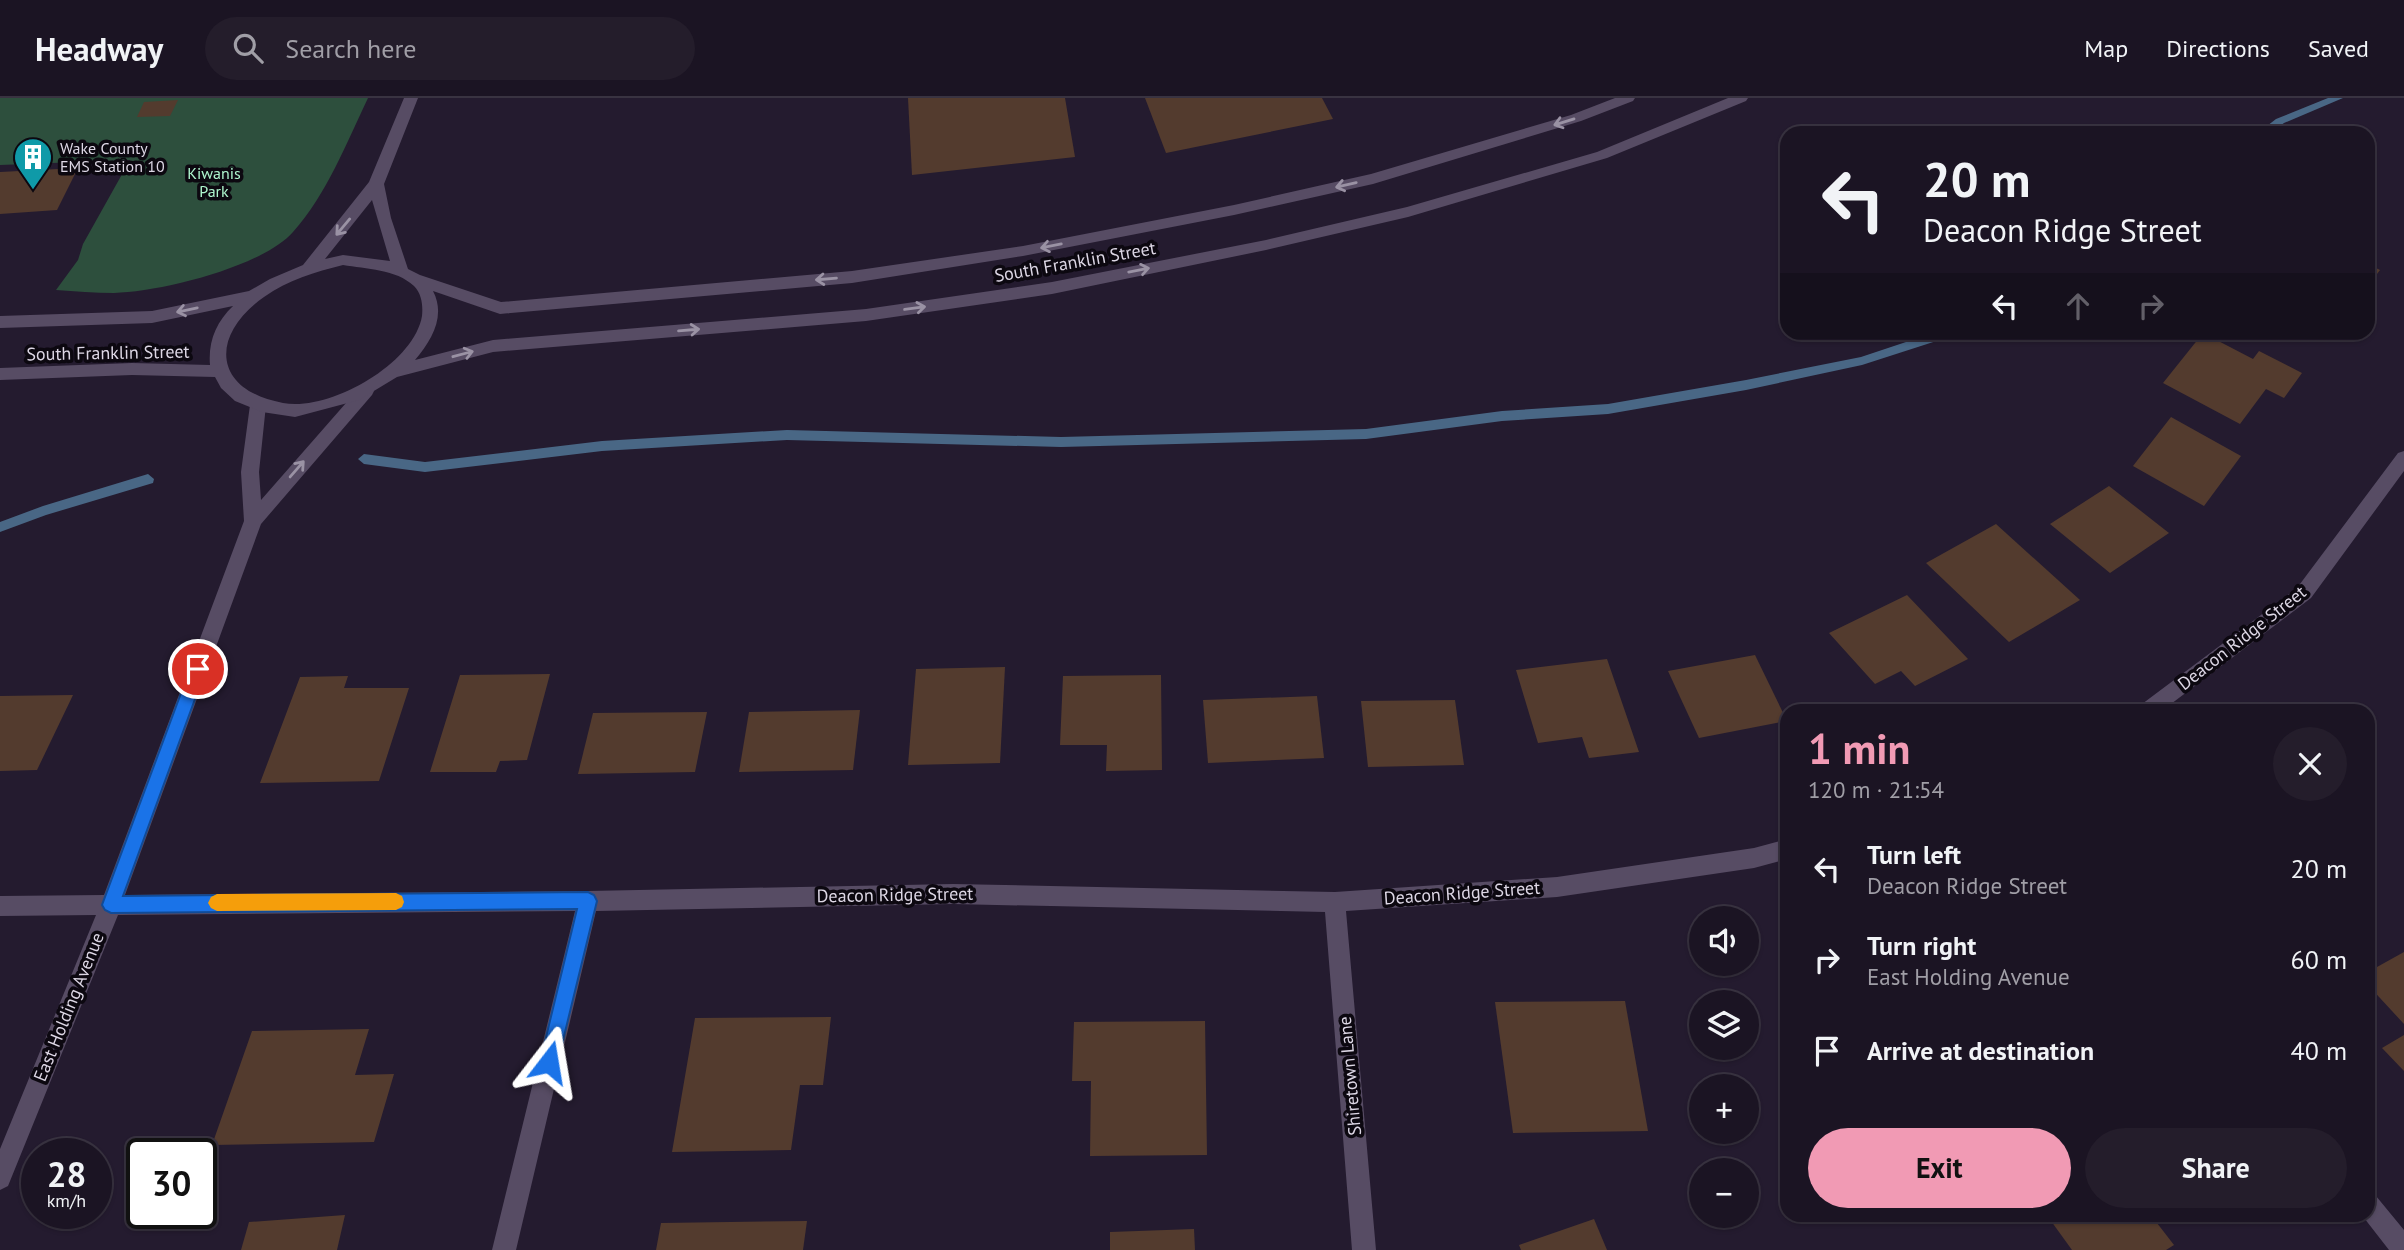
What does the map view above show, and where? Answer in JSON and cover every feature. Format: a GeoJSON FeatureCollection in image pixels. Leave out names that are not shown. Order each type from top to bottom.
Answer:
{"type":"FeatureCollection","features":[{"type":"Feature","properties":{"kind":"street"},"geometry":{"type":"LineString","coordinates":[[309,268],[376,184],[411,98]]}},
{"type":"Feature","properties":{"kind":"street","name":"South Franklin Street"},"geometry":{"type":"LineString","coordinates":[[420,281],[500,308],[852,277],[997,255],[1234,210],[1373,179],[1576,118],[1628,98]]}},
{"type":"Feature","properties":{"kind":"street","name":"South Franklin Street"},"geometry":{"type":"LineString","coordinates":[[397,371],[492,346],[866,315],[1052,288],[1266,245],[1408,212],[1602,155],[1741,98]]}},
{"type":"Feature","properties":{"kind":"street"},"geometry":{"type":"LineString","coordinates":[[376,184],[383,218],[400,268]]}},
{"type":"Feature","properties":{"kind":"street"},"geometry":{"type":"LineString","coordinates":[[343,260],[372,261],[400,268],[420,281],[431,300],[430,323],[419,348],[397,371],[366,391],[331,405],[291,411],[258,405],[231,392],[217,371],[217,346],[230,320],[253,296],[280,279],[309,268],[343,260]]}},
{"type":"Feature","properties":{"kind":"street","name":"South Franklin Street"},"geometry":{"type":"LineString","coordinates":[[0,322],[152,317],[253,296]]}},
{"type":"Feature","properties":{"kind":"street","name":"South Franklin Street"},"geometry":{"type":"LineString","coordinates":[[0,374],[132,369],[217,371]]}},
{"type":"Feature","properties":{"kind":"street","name":"East Holding Avenue"},"geometry":{"type":"LineString","coordinates":[[0,1178],[111,905],[253,521],[366,391]]}},
{"type":"Feature","properties":{"kind":"street","name":"East Holding Avenue"},"geometry":{"type":"LineString","coordinates":[[253,521],[250,472],[258,405]]}},
{"type":"Feature","properties":{"kind":"street","name":"Deacon Ridge Street"},"geometry":{"type":"LineString","coordinates":[[2157,704],[2304,593],[2404,458]]}},
{"type":"Feature","properties":{"kind":"street","name":"Deacon Ridge Street"},"geometry":{"type":"LineString","coordinates":[[0,906],[588,901],[953,894],[1335,902],[1558,887],[1754,858],[1780,851]]}},
{"type":"Feature","properties":{"kind":"street"},"geometry":{"type":"LineString","coordinates":[[504,1250],[588,901]]}},
{"type":"Feature","properties":{"kind":"street","name":"Shiretown Lane"},"geometry":{"type":"LineString","coordinates":[[1335,902],[1364,1250]]}},
{"type":"Feature","properties":{"kind":"street"},"geometry":{"type":"LineString","coordinates":[[2375,1213],[2404,1248]]}},
{"type":"Feature","properties":{"kind":"green space","name":"Kiwanis Park"},"geometry":{"type":"Polygon","coordinates":[[[0,98],[368,98],[316,202],[293,232],[278,245],[235,266],[209,275],[157,288],[114,293],[56,290],[78,260],[83,244],[130,160],[0,165],[0,98]]]}},
{"type":"Feature","properties":{"kind":"building"},"geometry":{"type":"Polygon","coordinates":[[[908,98],[1065,98],[1075,157],[912,175],[908,98]]]}},
{"type":"Feature","properties":{"kind":"building"},"geometry":{"type":"Polygon","coordinates":[[[1145,98],[1322,98],[1333,119],[1166,153],[1145,98]]]}},
{"type":"Feature","properties":{"kind":"building"},"geometry":{"type":"Polygon","coordinates":[[[178,100],[170,116],[137,117],[144,102],[178,100]]]}},
{"type":"Feature","properties":{"kind":"building","name":"Wake County EMS Station 10"},"geometry":{"type":"Polygon","coordinates":[[[78,168],[57,210],[0,214],[0,172],[78,168]]]}},
{"type":"Feature","properties":{"kind":"building"},"geometry":{"type":"Polygon","coordinates":[[[2197,340],[2216,340],[2253,359],[2259,351],[2302,373],[2284,398],[2266,389],[2240,424],[2163,383],[2197,340]]]}},
{"type":"Feature","properties":{"kind":"building"},"geometry":{"type":"Polygon","coordinates":[[[2171,417],[2241,456],[2204,506],[2133,466],[2171,417]]]}},
{"type":"Feature","properties":{"kind":"building"},"geometry":{"type":"Polygon","coordinates":[[[2109,486],[2169,533],[2110,573],[2050,524],[2109,486]]]}},
{"type":"Feature","properties":{"kind":"building"},"geometry":{"type":"Polygon","coordinates":[[[1996,524],[2080,600],[2009,642],[1926,563],[1996,524]]]}},
{"type":"Feature","properties":{"kind":"building"},"geometry":{"type":"Polygon","coordinates":[[[1907,595],[1968,659],[1915,686],[1901,671],[1875,684],[1829,633],[1907,595]]]}},
{"type":"Feature","properties":{"kind":"building"},"geometry":{"type":"Polygon","coordinates":[[[1755,655],[1780,707],[1780,722],[1699,738],[1668,671],[1755,655]]]}},
{"type":"Feature","properties":{"kind":"building"},"geometry":{"type":"Polygon","coordinates":[[[1607,659],[1639,752],[1589,758],[1582,737],[1538,743],[1516,670],[1607,659]]]}},
{"type":"Feature","properties":{"kind":"building"},"geometry":{"type":"Polygon","coordinates":[[[1005,667],[1000,763],[908,765],[916,669],[1005,667]]]}},
{"type":"Feature","properties":{"kind":"building"},"geometry":{"type":"Polygon","coordinates":[[[550,674],[527,760],[500,761],[496,772],[430,772],[460,675],[550,674]]]}},
{"type":"Feature","properties":{"kind":"building"},"geometry":{"type":"Polygon","coordinates":[[[1161,675],[1162,770],[1106,771],[1107,745],[1060,745],[1063,676],[1161,675]]]}},
{"type":"Feature","properties":{"kind":"building"},"geometry":{"type":"Polygon","coordinates":[[[348,676],[344,688],[409,688],[379,781],[260,783],[300,677],[348,676]]]}},
{"type":"Feature","properties":{"kind":"building"},"geometry":{"type":"Polygon","coordinates":[[[73,695],[37,770],[0,771],[0,696],[73,695]]]}},
{"type":"Feature","properties":{"kind":"building"},"geometry":{"type":"Polygon","coordinates":[[[1317,696],[1324,758],[1208,763],[1203,700],[1317,696]]]}},
{"type":"Feature","properties":{"kind":"building"},"geometry":{"type":"Polygon","coordinates":[[[1455,700],[1464,765],[1368,767],[1361,701],[1455,700]]]}},
{"type":"Feature","properties":{"kind":"building"},"geometry":{"type":"Polygon","coordinates":[[[860,710],[853,770],[739,772],[749,712],[860,710]]]}},
{"type":"Feature","properties":{"kind":"building"},"geometry":{"type":"Polygon","coordinates":[[[707,712],[695,772],[578,774],[593,713],[707,712]]]}},
{"type":"Feature","properties":{"kind":"building"},"geometry":{"type":"Polygon","coordinates":[[[2404,952],[2404,1024],[2375,993],[2375,968],[2404,952]]]}},
{"type":"Feature","properties":{"kind":"building"},"geometry":{"type":"Polygon","coordinates":[[[1625,1001],[1648,1131],[1513,1133],[1495,1002],[1625,1001]]]}},
{"type":"Feature","properties":{"kind":"building"},"geometry":{"type":"Polygon","coordinates":[[[831,1017],[823,1085],[800,1085],[791,1150],[672,1152],[695,1018],[831,1017]]]}},
{"type":"Feature","properties":{"kind":"building"},"geometry":{"type":"Polygon","coordinates":[[[1205,1021],[1207,1155],[1090,1156],[1091,1081],[1072,1081],[1074,1022],[1205,1021]]]}},
{"type":"Feature","properties":{"kind":"building"},"geometry":{"type":"Polygon","coordinates":[[[369,1029],[355,1075],[394,1074],[374,1142],[217,1145],[217,1138],[214,1138],[252,1031],[369,1029]]]}},
{"type":"Feature","properties":{"kind":"building"},"geometry":{"type":"Polygon","coordinates":[[[2404,1035],[2404,1071],[2382,1048],[2404,1035]]]}},
{"type":"Feature","properties":{"kind":"building"},"geometry":{"type":"Polygon","coordinates":[[[345,1215],[337,1250],[241,1250],[249,1222],[345,1215]]]}},
{"type":"Feature","properties":{"kind":"building"},"geometry":{"type":"Polygon","coordinates":[[[1594,1219],[1607,1250],[1521,1250],[1519,1245],[1594,1219]]]}},
{"type":"Feature","properties":{"kind":"building"},"geometry":{"type":"Polygon","coordinates":[[[807,1221],[803,1250],[656,1250],[661,1223],[807,1221]]]}},
{"type":"Feature","properties":{"kind":"building"},"geometry":{"type":"Polygon","coordinates":[[[2052,1222],[2156,1222],[2174,1245],[2166,1250],[2072,1250],[2052,1222]]]}},
{"type":"Feature","properties":{"kind":"building"},"geometry":{"type":"Polygon","coordinates":[[[1194,1229],[1195,1250],[1110,1250],[1110,1232],[1194,1229]]]}},
{"type":"Feature","properties":{"kind":"waterway"},"geometry":{"type":"LineString","coordinates":[[2273,126],[2338,98]]}},
{"type":"Feature","properties":{"kind":"waterway"},"geometry":{"type":"LineString","coordinates":[[364,459],[425,467],[602,446],[787,435],[1061,442],[1366,434],[1502,416],[1608,409],[1862,361],[1926,340]]}},
{"type":"Feature","properties":{"kind":"waterway"},"geometry":{"type":"LineString","coordinates":[[0,527],[148,479]]}},
{"type":"Feature","properties":{"kind":"slow traffic"},"geometry":{"type":"LineString","coordinates":[[217,903],[396,902]]}},
{"type":"Feature","properties":{"kind":"place","name":"Wake County EMS Station 10"},"geometry":{"type":"Point","coordinates":[33,191]}},
{"type":"Feature","properties":{"kind":"route"},"geometry":{"type":"LineString","coordinates":[[198,669],[111,905],[588,901],[549,1062]]}}]}
